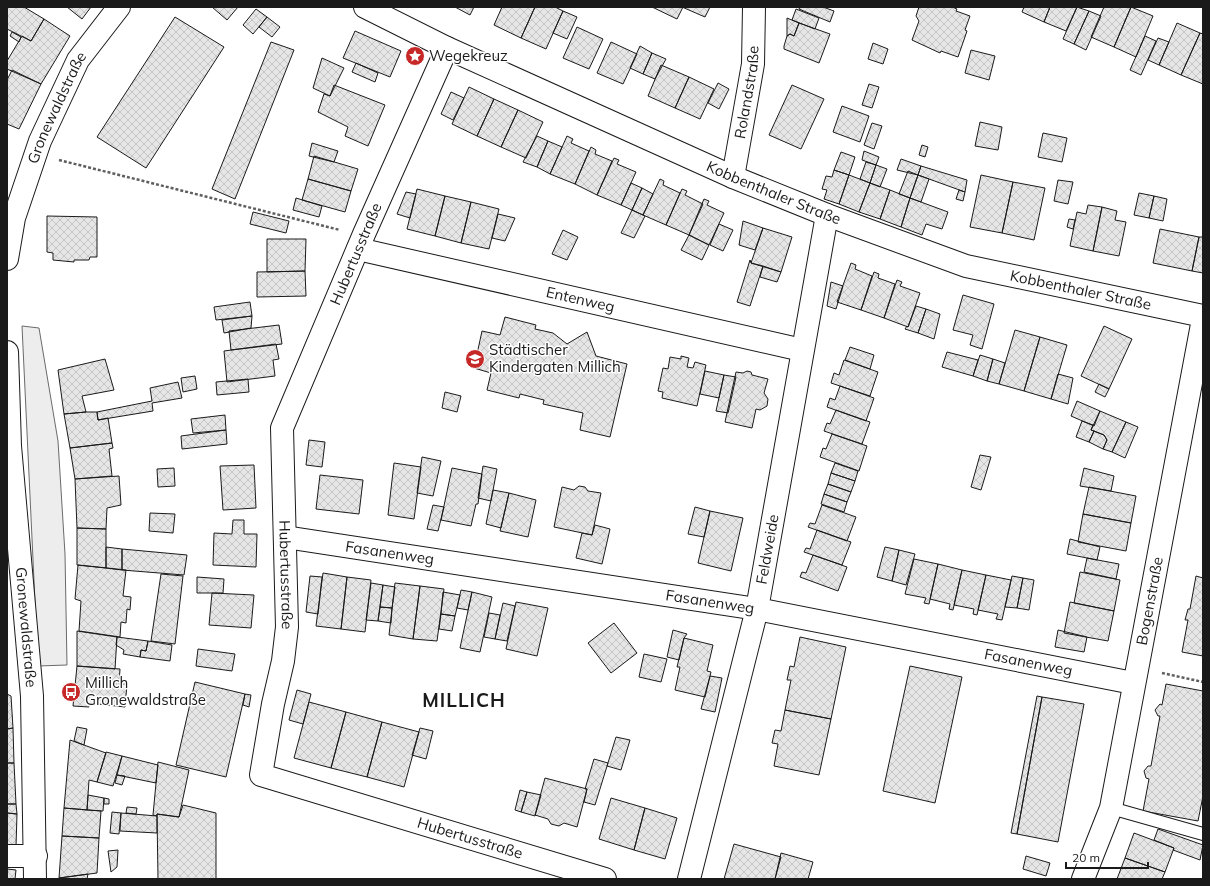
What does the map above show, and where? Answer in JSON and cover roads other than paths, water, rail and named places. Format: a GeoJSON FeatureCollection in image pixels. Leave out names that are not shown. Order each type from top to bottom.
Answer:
{"type":"FeatureCollection","features":[{"type":"Feature","properties":{"kind":"street","name":"Gronewaldstraße"},"geometry":{"type":"LineString","coordinates":[[7,259],[11,215],[40,141],[78,60],[118,7]]}},
{"type":"Feature","properties":{"kind":"street","name":"Kobbenthaler Straße"},"geometry":{"type":"LineString","coordinates":[[365,7],[447,48],[733,177],[826,215],[966,266],[1203,317]]}},
{"type":"Feature","properties":{"kind":"street","name":"Rolandstraße"},"geometry":{"type":"LineString","coordinates":[[733,177],[753,64],[754,7]]}},
{"type":"Feature","properties":{"kind":"street","name":"Hubertusstraße"},"geometry":{"type":"LineString","coordinates":[[447,48],[361,241],[282,428],[287,627],[283,661],[273,704],[261,775],[606,879]]}},
{"type":"Feature","properties":{"kind":"street","name":"Feldweide"},"geometry":{"type":"LineString","coordinates":[[689,879],[757,609],[826,215]]}},
{"type":"Feature","properties":{"kind":"street","name":"Entenweg"},"geometry":{"type":"LineString","coordinates":[[361,241],[802,350]]}},
{"type":"Feature","properties":{"kind":"street","name":"Bogenstraße"},"geometry":{"type":"LineString","coordinates":[[1083,879],[1111,808],[1203,317]]}},
{"type":"Feature","properties":{"kind":"street","name":"Gronewaldstraße"},"geometry":{"type":"LineString","coordinates":[[7,352],[10,446],[32,696],[36,856],[35,879]]}},
{"type":"Feature","properties":{"kind":"street","name":"Fasanenweg"},"geometry":{"type":"LineString","coordinates":[[284,537],[757,609],[1135,676]]}},
{"type":"Feature","properties":{"kind":"street"},"geometry":{"type":"LineString","coordinates":[[7,856],[36,856]]}},
{"type":"Feature","properties":{"kind":"lane"},"geometry":{"type":"LineString","coordinates":[[1111,808],[1203,834]]}},
{"type":"Feature","properties":{"kind":"place","name":"Wegekreuz"},"geometry":{"type":"Point","coordinates":[415,56]}},
{"type":"Feature","properties":{"kind":"place","name":"Städtischer Kindergaten Millich"},"geometry":{"type":"Point","coordinates":[475,359]}},
{"type":"Feature","properties":{"kind":"place","name":"Millich Gronewaldstraße"},"geometry":{"type":"Point","coordinates":[71,692]}},
{"type":"Feature","properties":{"kind":"district","name":"MILLICH"},"geometry":{"type":"Point","coordinates":[464,700]}}]}
